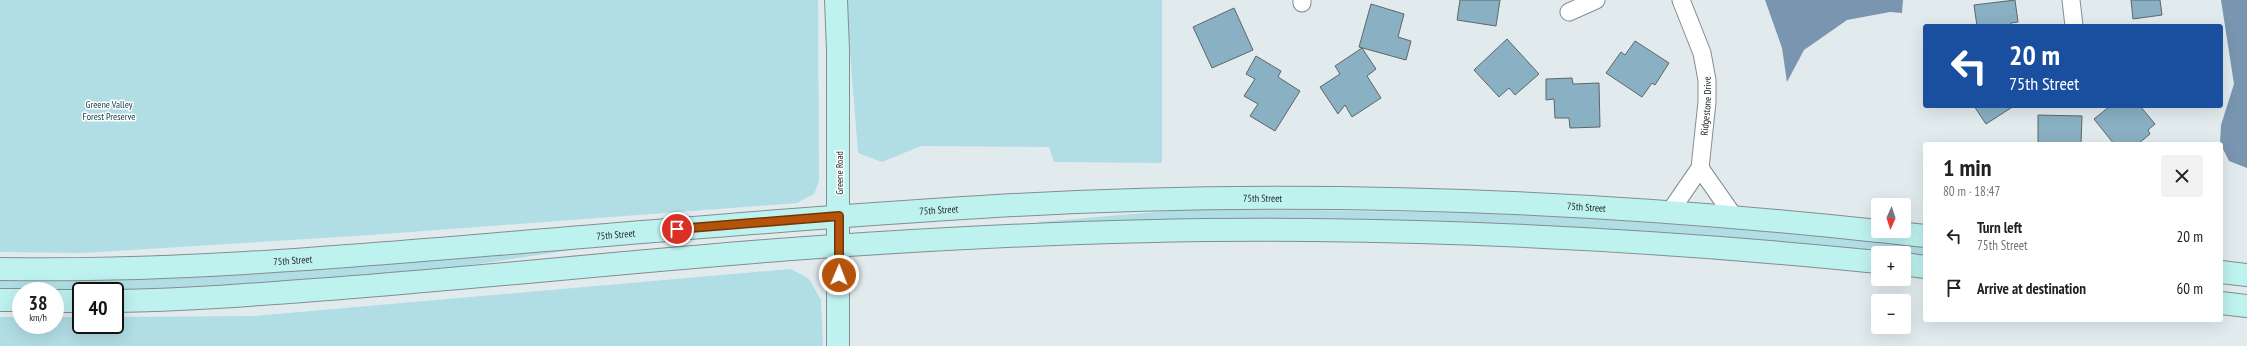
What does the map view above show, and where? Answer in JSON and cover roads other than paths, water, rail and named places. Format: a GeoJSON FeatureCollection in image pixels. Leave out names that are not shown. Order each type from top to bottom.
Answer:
{"type":"FeatureCollection","features":[{"type":"Feature","properties":{"kind":"main road","name":"Greene Road"},"geometry":{"type":"LineString","coordinates":[[836,0],[838,50],[839,216],[838,346]]}},
{"type":"Feature","properties":{"kind":"main road","name":"75th Street"},"geometry":{"type":"LineString","coordinates":[[0,269],[173,268],[270,263],[839,216],[1103,201],[1262,199],[1467,202],[1669,213],[1871,230]]}},
{"type":"Feature","properties":{"kind":"main road"},"geometry":{"type":"LineString","coordinates":[[124,300],[225,298],[839,246],[1036,234],[1138,231],[1323,230],[1598,239],[1871,261]]}},
{"type":"Feature","properties":{"kind":"main road","name":"75th Street"},"geometry":{"type":"LineString","coordinates":[[1911,234],[1923,236]]}},
{"type":"Feature","properties":{"kind":"main road"},"geometry":{"type":"LineString","coordinates":[[1911,265],[1923,267]]}},
{"type":"Feature","properties":{"kind":"main road"},"geometry":{"type":"LineString","coordinates":[[2223,272],[2247,275]]}},
{"type":"Feature","properties":{"kind":"main road"},"geometry":{"type":"LineString","coordinates":[[0,300],[12,300]]}},
{"type":"Feature","properties":{"kind":"main road"},"geometry":{"type":"LineString","coordinates":[[2223,303],[2247,306]]}},
{"type":"Feature","properties":{"kind":"street"},"geometry":{"type":"LineString","coordinates":[[1569,12],[1596,0]]}},
{"type":"Feature","properties":{"kind":"street","name":"Ridgestone Drive"},"geometry":{"type":"LineString","coordinates":[[1681,0],[1702,53],[1707,80],[1707,102],[1700,168]]}},
{"type":"Feature","properties":{"kind":"street"},"geometry":{"type":"LineString","coordinates":[[2071,0],[2074,24]]}},
{"type":"Feature","properties":{"kind":"street"},"geometry":{"type":"LineString","coordinates":[[1669,213],[1696,171],[1700,168],[1735,218]]}},
{"type":"Feature","properties":{"kind":"park label","name":"Greene Valley Forest Preserve"},"geometry":{"type":"Point","coordinates":[109,110]}}]}
